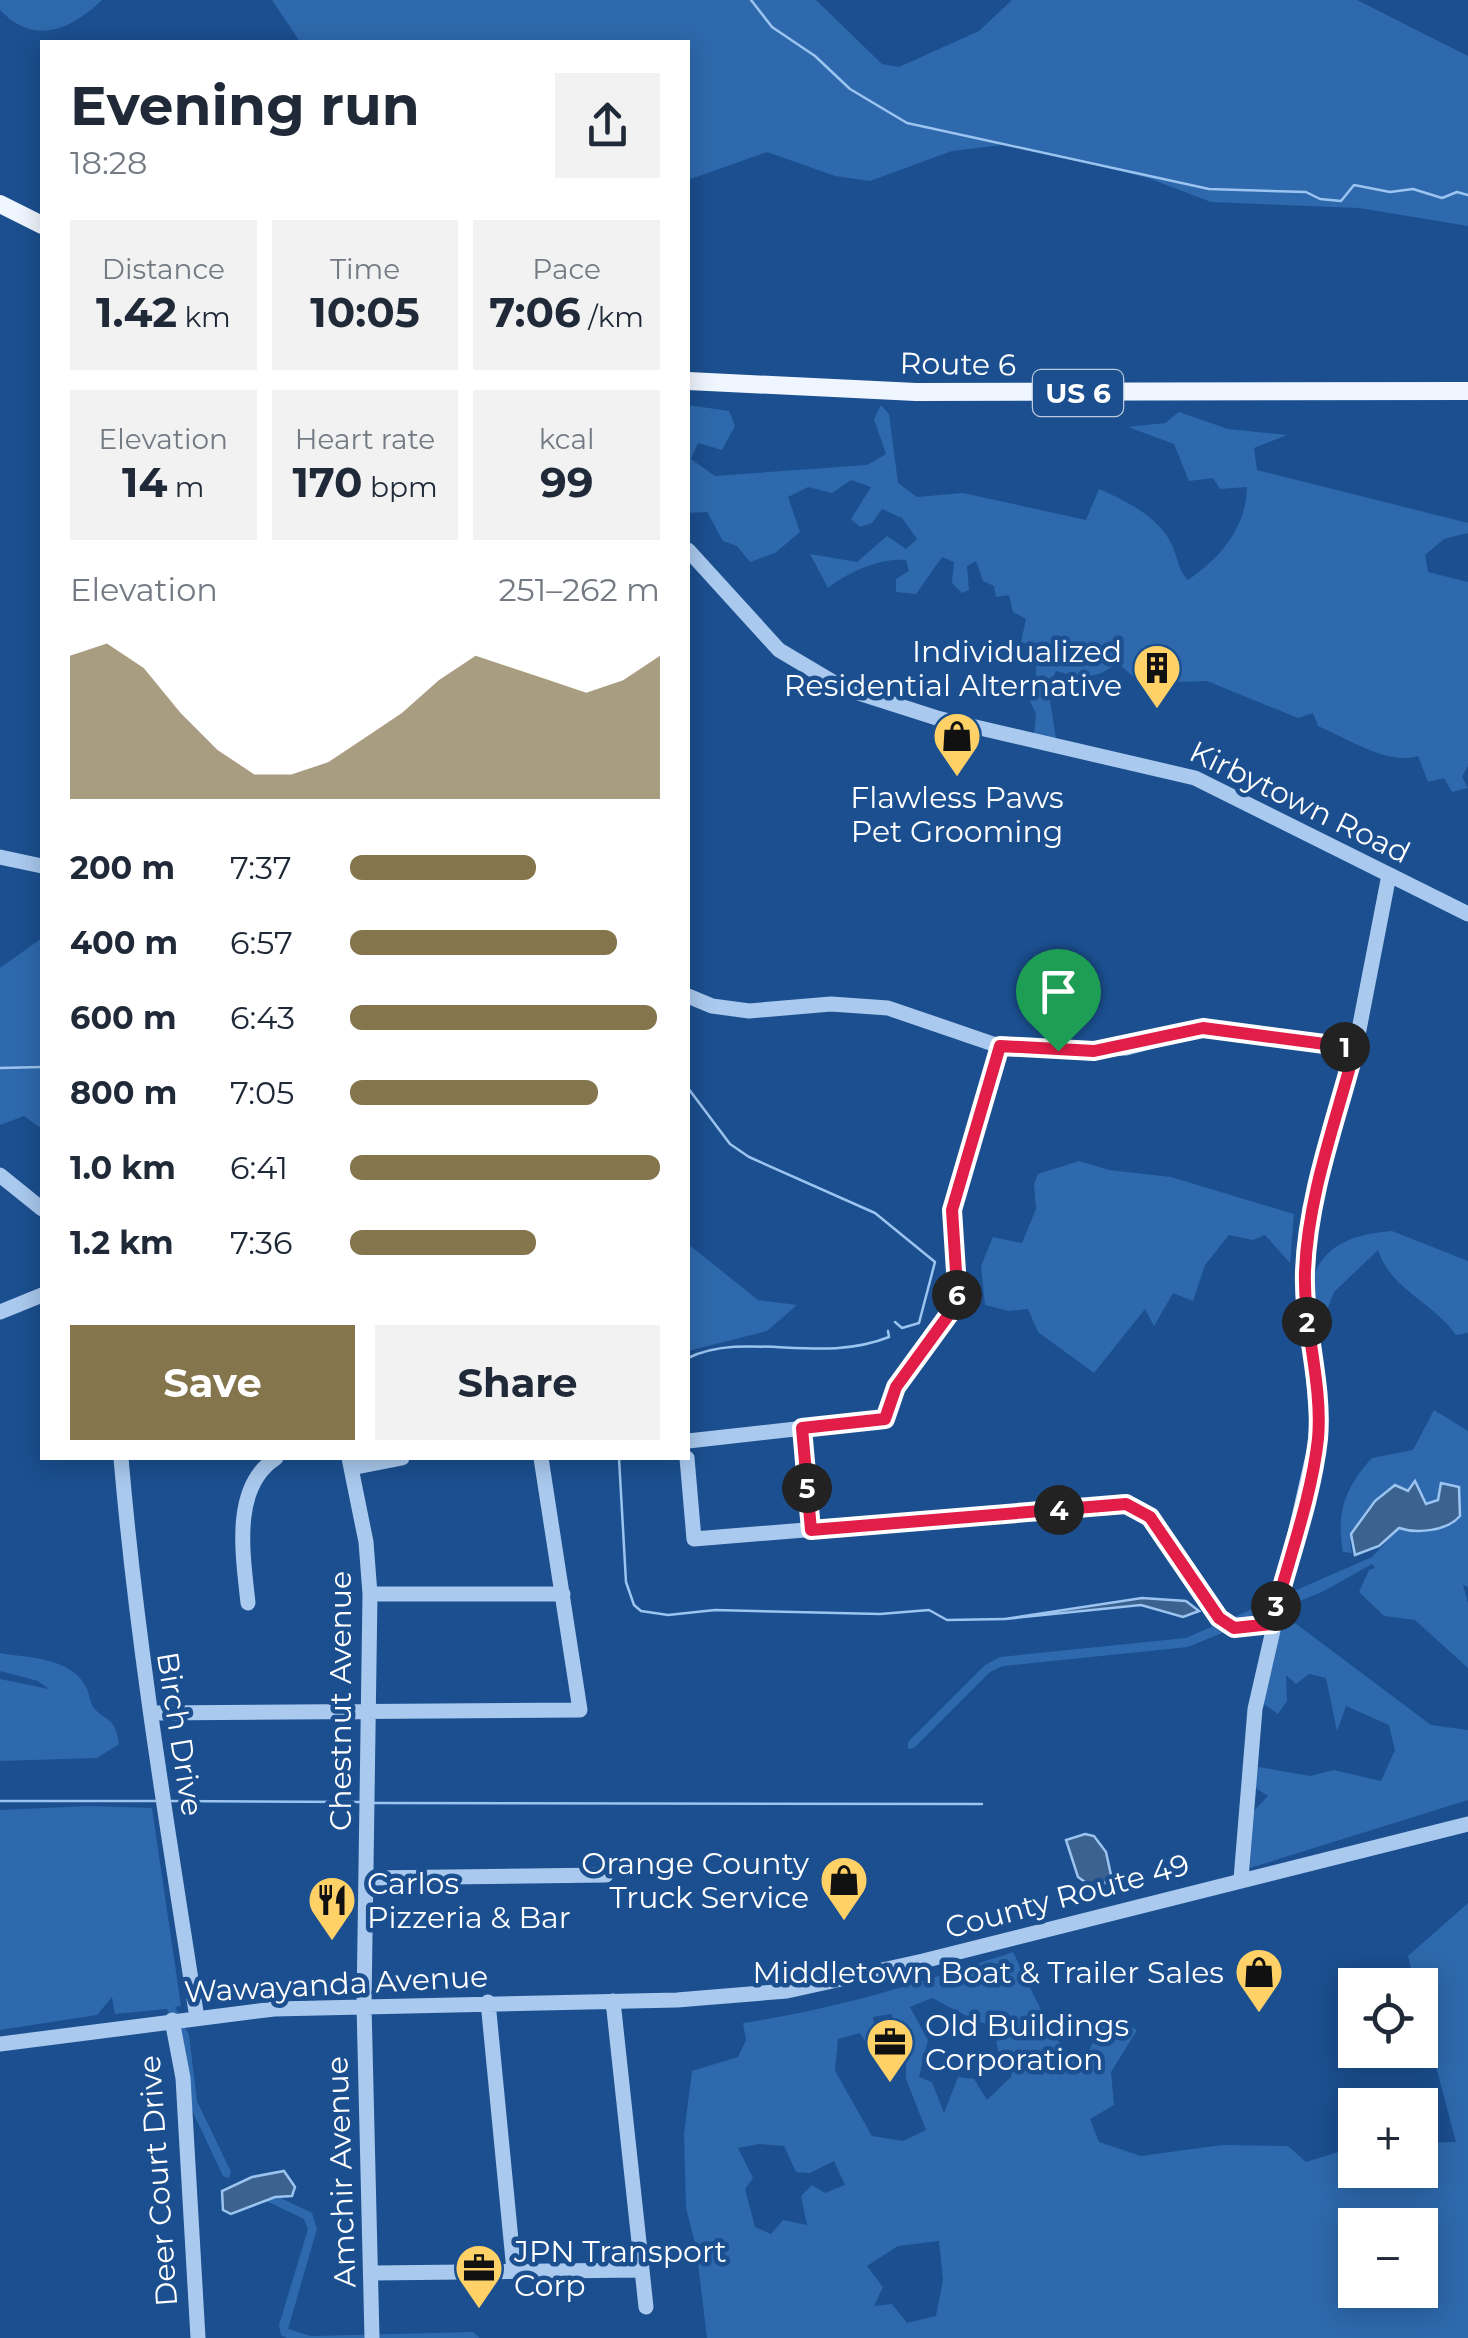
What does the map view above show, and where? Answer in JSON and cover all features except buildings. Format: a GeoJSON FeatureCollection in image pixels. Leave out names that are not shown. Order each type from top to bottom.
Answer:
{"type":"FeatureCollection","features":[{"type":"Feature","properties":{"kind":"main road"},"geometry":{"type":"LineString","coordinates":[[0,204],[40,224]]}},
{"type":"Feature","properties":{"kind":"main road","name":"Route 6"},"geometry":{"type":"LineString","coordinates":[[690,381],[916,392],[1468,391]]}},
{"type":"Feature","properties":{"kind":"street","name":"Kirbytown Road"},"geometry":{"type":"LineString","coordinates":[[690,552],[779,650],[843,688],[970,726],[1180,772],[1252,803],[1468,914]]}},
{"type":"Feature","properties":{"kind":"street"},"geometry":{"type":"LineString","coordinates":[[0,857],[40,866]]}},
{"type":"Feature","properties":{"kind":"street"},"geometry":{"type":"LineString","coordinates":[[1241,1879],[1255,1709],[1272,1624],[1314,1462],[1318,1400],[1308,1340],[1306,1256],[1314,1205],[1355,1048],[1389,875]]}},
{"type":"Feature","properties":{"kind":"street"},"geometry":{"type":"LineString","coordinates":[[690,997],[712,1006],[749,1011],[796,1011],[832,1004],[888,1008],[1000,1046],[1094,1051],[1203,1028],[1355,1048]]}},
{"type":"Feature","properties":{"kind":"street"},"geometry":{"type":"LineString","coordinates":[[690,1441],[885,1419],[896,1387],[958,1302],[952,1210],[1000,1046]]}},
{"type":"Feature","properties":{"kind":"street"},"geometry":{"type":"LineString","coordinates":[[0,1175],[40,1207]]}},
{"type":"Feature","properties":{"kind":"street"},"geometry":{"type":"LineString","coordinates":[[0,1312],[40,1296]]}},
{"type":"Feature","properties":{"kind":"street"},"geometry":{"type":"LineString","coordinates":[[802,1428],[811,1530]]}},
{"type":"Feature","properties":{"kind":"street","name":"Birch Drive"},"geometry":{"type":"LineString","coordinates":[[121,1460],[138,1646],[152,1713],[197,2018]]}},
{"type":"Feature","properties":{"kind":"street"},"geometry":{"type":"LineString","coordinates":[[248,1602],[244,1560],[247,1494],[252,1478],[274,1460]]}},
{"type":"Feature","properties":{"kind":"street"},"geometry":{"type":"LineString","coordinates":[[350,1463],[381,1460]]}},
{"type":"Feature","properties":{"kind":"street"},"geometry":{"type":"LineString","coordinates":[[152,1713],[580,1710],[540,1460]]}},
{"type":"Feature","properties":{"kind":"street"},"geometry":{"type":"LineString","coordinates":[[687,1460],[694,1539],[1126,1504],[1150,1517],[1219,1618],[1234,1628],[1272,1624]]}},
{"type":"Feature","properties":{"kind":"street","name":"Chestnut Avenue"},"geometry":{"type":"LineString","coordinates":[[350,1463],[366,1542],[370,1594],[364,2005]]}},
{"type":"Feature","properties":{"kind":"street"},"geometry":{"type":"LineString","coordinates":[[370,1594],[563,1594]]}},
{"type":"Feature","properties":{"kind":"street","name":"County Route 49"},"geometry":{"type":"LineString","coordinates":[[677,2000],[750,1996],[829,1984],[1468,1824]]}},
{"type":"Feature","properties":{"kind":"street"},"geometry":{"type":"LineString","coordinates":[[368,1878],[606,1876]]}},
{"type":"Feature","properties":{"kind":"street","name":"Wawayanda Avenue"},"geometry":{"type":"LineString","coordinates":[[0,2044],[172,2020],[364,2005],[677,2000]]}},
{"type":"Feature","properties":{"kind":"street"},"geometry":{"type":"LineString","coordinates":[[614,2001],[646,2307]]}},
{"type":"Feature","properties":{"kind":"street"},"geometry":{"type":"LineString","coordinates":[[488,2002],[514,2271]]}},
{"type":"Feature","properties":{"kind":"street","name":"Amchir Avenue"},"geometry":{"type":"LineString","coordinates":[[364,2005],[372,2338]]}},
{"type":"Feature","properties":{"kind":"street","name":"Deer Court Drive"},"geometry":{"type":"LineString","coordinates":[[172,2020],[185,2103],[198,2338]]}},
{"type":"Feature","properties":{"kind":"street"},"geometry":{"type":"LineString","coordinates":[[372,2273],[641,2270]]}},
{"type":"Feature","properties":{"kind":"shaded area"},"geometry":{"type":"Polygon","coordinates":[[[0,0],[102,0],[65,26],[39,31],[13,21],[0,10],[0,0]]]}},
{"type":"Feature","properties":{"kind":"shaded area"},"geometry":{"type":"Polygon","coordinates":[[[272,0],[816,0],[882,64],[899,67],[979,31],[1012,0],[1357,0],[1468,56],[1468,226],[1359,208],[1211,202],[1148,178],[1010,144],[952,151],[870,181],[835,176],[767,152],[690,179],[690,40],[299,40],[272,0]]]}},
{"type":"Feature","properties":{"kind":"shaded area"},"geometry":{"type":"Polygon","coordinates":[[[690,405],[729,411],[735,426],[722,450],[698,443],[691,459],[715,476],[867,465],[886,454],[874,419],[881,405],[889,414],[898,483],[917,497],[963,493],[1086,520],[1099,489],[1158,525],[1188,580],[1230,540],[1242,516],[1247,487],[1220,489],[1213,478],[1189,481],[1174,444],[1128,427],[1165,423],[1179,412],[1228,429],[1287,435],[1254,448],[1257,470],[1468,523],[1468,533],[1444,539],[1425,555],[1428,572],[1468,582],[1468,766],[1462,777],[1468,788],[1452,792],[1444,778],[1428,782],[1418,756],[1394,757],[1367,749],[1318,726],[1313,713],[1298,718],[1207,681],[1176,682],[1168,668],[1145,664],[1138,681],[1117,662],[1088,676],[1056,671],[1048,687],[1056,739],[1034,735],[1036,714],[1030,701],[1041,649],[1021,642],[1026,619],[1013,612],[1009,595],[996,597],[994,586],[983,581],[976,561],[967,566],[969,590],[962,593],[952,583],[954,562],[942,557],[916,594],[896,592],[896,579],[909,571],[906,560],[865,567],[828,588],[810,554],[857,562],[887,536],[906,549],[917,539],[902,518],[882,509],[872,523],[860,527],[851,519],[871,487],[851,480],[832,493],[808,487],[788,497],[800,532],[775,553],[750,562],[737,546],[723,541],[707,512],[690,513],[690,405]]]}},
{"type":"Feature","properties":{"kind":"shaded area"},"geometry":{"type":"Polygon","coordinates":[[[40,939],[40,1128],[24,1116],[0,1125],[0,968],[40,939]]]}},
{"type":"Feature","properties":{"kind":"shaded area"},"geometry":{"type":"Polygon","coordinates":[[[1079,1161],[1109,1170],[1171,1177],[1294,1214],[1290,1263],[1265,1235],[1253,1240],[1229,1235],[1205,1265],[1193,1301],[1173,1293],[1154,1326],[1145,1309],[1094,1373],[1038,1332],[1028,1309],[1009,1311],[985,1305],[981,1266],[993,1237],[1022,1243],[1036,1209],[1034,1184],[1038,1174],[1079,1161]]]}},
{"type":"Feature","properties":{"kind":"shaded area"},"geometry":{"type":"Polygon","coordinates":[[[1392,1231],[1468,1261],[1468,1333],[1456,1335],[1402,1286],[1378,1250],[1334,1292],[1327,1310],[1307,1299],[1317,1268],[1335,1248],[1360,1236],[1392,1231]]]}},
{"type":"Feature","properties":{"kind":"shaded area"},"geometry":{"type":"Polygon","coordinates":[[[690,1246],[758,1300],[797,1305],[767,1331],[690,1350],[690,1246]]]}},
{"type":"Feature","properties":{"kind":"shaded area"},"geometry":{"type":"Polygon","coordinates":[[[1434,1410],[1468,1431],[1468,1587],[1463,1585],[1468,1603],[1468,1668],[1415,1620],[1384,1616],[1359,1592],[1369,1570],[1375,1568],[1372,1564],[1322,1592],[1188,1647],[1003,1666],[990,1672],[914,1748],[908,1749],[908,1742],[985,1665],[1000,1657],[1186,1638],[1372,1557],[1399,1528],[1453,1524],[1440,1493],[1438,1500],[1425,1504],[1416,1482],[1408,1491],[1395,1485],[1375,1501],[1350,1542],[1352,1553],[1343,1552],[1342,1513],[1355,1479],[1372,1458],[1413,1450],[1434,1410]]]}},
{"type":"Feature","properties":{"kind":"shaded area"},"geometry":{"type":"Polygon","coordinates":[[[1415,1481],[1426,1504],[1438,1500],[1441,1483],[1459,1487],[1460,1516],[1431,1530],[1399,1528],[1379,1546],[1355,1555],[1351,1534],[1375,1501],[1395,1485],[1408,1491],[1415,1481]]]}},
{"type":"Feature","properties":{"kind":"shaded area"},"geometry":{"type":"Polygon","coordinates":[[[1142,1598],[1186,1601],[1199,1611],[1183,1617],[1141,1605],[1005,1619],[1142,1598]]]}},
{"type":"Feature","properties":{"kind":"shaded area"},"geometry":{"type":"Polygon","coordinates":[[[1279,1611],[1431,1725],[1468,1730],[1468,1800],[1250,1868],[1253,1812],[1268,1796],[1248,1783],[1248,1770],[1259,1767],[1310,1776],[1334,1770],[1381,1781],[1395,1750],[1389,1725],[1346,1706],[1337,1731],[1326,1678],[1309,1674],[1296,1684],[1286,1675],[1287,1701],[1278,1714],[1255,1698],[1279,1611]]]}},
{"type":"Feature","properties":{"kind":"shaded area"},"geometry":{"type":"Polygon","coordinates":[[[0,1653],[47,1660],[69,1669],[86,1687],[93,1707],[112,1724],[119,1744],[97,1758],[0,1761],[0,1679],[49,1689],[38,1681],[0,1671],[0,1653]]]}},
{"type":"Feature","properties":{"kind":"shaded area"},"geometry":{"type":"Polygon","coordinates":[[[152,1808],[181,2006],[175,2007],[189,2035],[197,2101],[231,2172],[229,2178],[223,2176],[189,2104],[181,2037],[167,2009],[115,2014],[112,1997],[97,2015],[0,2030],[0,1810],[152,1808]]]}},
{"type":"Feature","properties":{"kind":"shaded area"},"geometry":{"type":"Polygon","coordinates":[[[1085,1834],[1094,1836],[1106,1852],[1111,1875],[1104,1884],[1088,1884],[1078,1877],[1066,1840],[1085,1834]]]}},
{"type":"Feature","properties":{"kind":"shaded area"},"geometry":{"type":"Polygon","coordinates":[[[1468,1903],[1468,2338],[707,2338],[696,2247],[686,2208],[684,2134],[692,2071],[738,2057],[746,2040],[743,2023],[879,1994],[1013,1952],[1051,2031],[1081,2072],[1098,2029],[1113,2018],[1137,2030],[1111,2072],[1114,2105],[1090,2119],[1099,2142],[1141,2156],[1222,2145],[1288,2146],[1306,2162],[1338,2152],[1338,2188],[1438,2188],[1438,2142],[1456,2142],[1436,2068],[1438,1968],[1411,1968],[1408,1956],[1468,1903]],[[932,1998],[910,2007],[928,2040],[919,2077],[932,2082],[944,2113],[958,2077],[974,2079],[987,2100],[1011,2077],[1013,2053],[999,2058],[994,2025],[978,2022],[932,1998]],[[891,2014],[873,2017],[879,2048],[874,2056],[860,2033],[838,2039],[835,2071],[872,2136],[903,2141],[926,2130],[906,2079],[906,2052],[891,2014]],[[759,2144],[738,2148],[753,2178],[745,2189],[755,2227],[771,2234],[783,2220],[807,2225],[801,2196],[812,2185],[825,2193],[845,2185],[834,2161],[810,2173],[796,2172],[784,2146],[759,2144]],[[939,2241],[898,2246],[867,2266],[883,2287],[874,2306],[892,2304],[907,2323],[936,2316],[943,2280],[939,2241]]]}},
{"type":"Feature","properties":{"kind":"shaded area"},"geometry":{"type":"Polygon","coordinates":[[[284,2171],[295,2187],[292,2196],[275,2197],[231,2214],[223,2210],[222,2191],[252,2177],[284,2171]]]}},
{"type":"Feature","properties":{"kind":"shaded area"},"geometry":{"type":"Polygon","coordinates":[[[262,2189],[312,2213],[317,2229],[288,2329],[311,2336],[473,2332],[480,2338],[287,2338],[281,2335],[279,2325],[308,2229],[304,2219],[258,2197],[262,2189]]]}},
{"type":"Feature","properties":{"kind":"waterway"},"geometry":{"type":"LineString","coordinates":[[751,0],[772,27],[815,56],[850,89],[907,123],[1209,189],[1306,192],[1320,199],[1341,201],[1354,185],[1390,192],[1413,189],[1442,198],[1457,192],[1468,195]]}},
{"type":"Feature","properties":{"kind":"waterway"},"geometry":{"type":"LineString","coordinates":[[0,1068],[40,1067]]}},
{"type":"Feature","properties":{"kind":"waterway"},"geometry":{"type":"LineString","coordinates":[[690,1091],[730,1144],[749,1157],[875,1213],[935,1262],[919,1323],[902,1328],[895,1322]]}},
{"type":"Feature","properties":{"kind":"waterway"},"geometry":{"type":"LineString","coordinates":[[690,1357],[734,1347],[863,1345],[889,1337],[888,1331]]}},
{"type":"Feature","properties":{"kind":"waterway"},"geometry":{"type":"LineString","coordinates":[[619,1460],[626,1582],[634,1605],[641,1611],[668,1615],[715,1610],[880,1614],[929,1610],[947,1620],[1005,1619]]}},
{"type":"Feature","properties":{"kind":"waterway"},"geometry":{"type":"LineString","coordinates":[[0,1801],[156,1801]]}},
{"type":"Feature","properties":{"kind":"waterway"},"geometry":{"type":"LineString","coordinates":[[169,1801],[361,1802]]}},
{"type":"Feature","properties":{"kind":"waterway"},"geometry":{"type":"LineString","coordinates":[[374,1803],[982,1804]]}},
{"type":"Feature","properties":{"kind":"place","name":"Individualized Residential Alternative"},"geometry":{"type":"Point","coordinates":[1157,710]}},
{"type":"Feature","properties":{"kind":"place","name":"Flawless Paws Pet Grooming"},"geometry":{"type":"Point","coordinates":[957,778]}},
{"type":"Feature","properties":{"kind":"place","name":"Orange County Truck Service"},"geometry":{"type":"Point","coordinates":[844,1922]}},
{"type":"Feature","properties":{"kind":"place","name":"Carlos Pizzeria & Bar"},"geometry":{"type":"Point","coordinates":[332,1942]}},
{"type":"Feature","properties":{"kind":"place","name":"Middletown Boat & Trailer Sales"},"geometry":{"type":"Point","coordinates":[1259,2014]}},
{"type":"Feature","properties":{"kind":"place","name":"Old Buildings Corporation"},"geometry":{"type":"Point","coordinates":[890,2084]}},
{"type":"Feature","properties":{"kind":"place","name":"JPN Transport Corp"},"geometry":{"type":"Point","coordinates":[479,2310]}},
{"type":"Feature","properties":{"kind":"route"},"geometry":{"type":"LineString","coordinates":[[1203,1028],[1355,1048],[1326,1153],[1306,1256],[1308,1340],[1318,1400],[1318,1434],[1272,1624],[1234,1628],[1219,1618],[1150,1517],[1126,1504],[811,1530],[802,1428],[885,1419],[896,1387],[958,1302],[952,1210],[1000,1046],[1058,1051],[1126,1048],[1160,1036],[1203,1028]]}}]}
